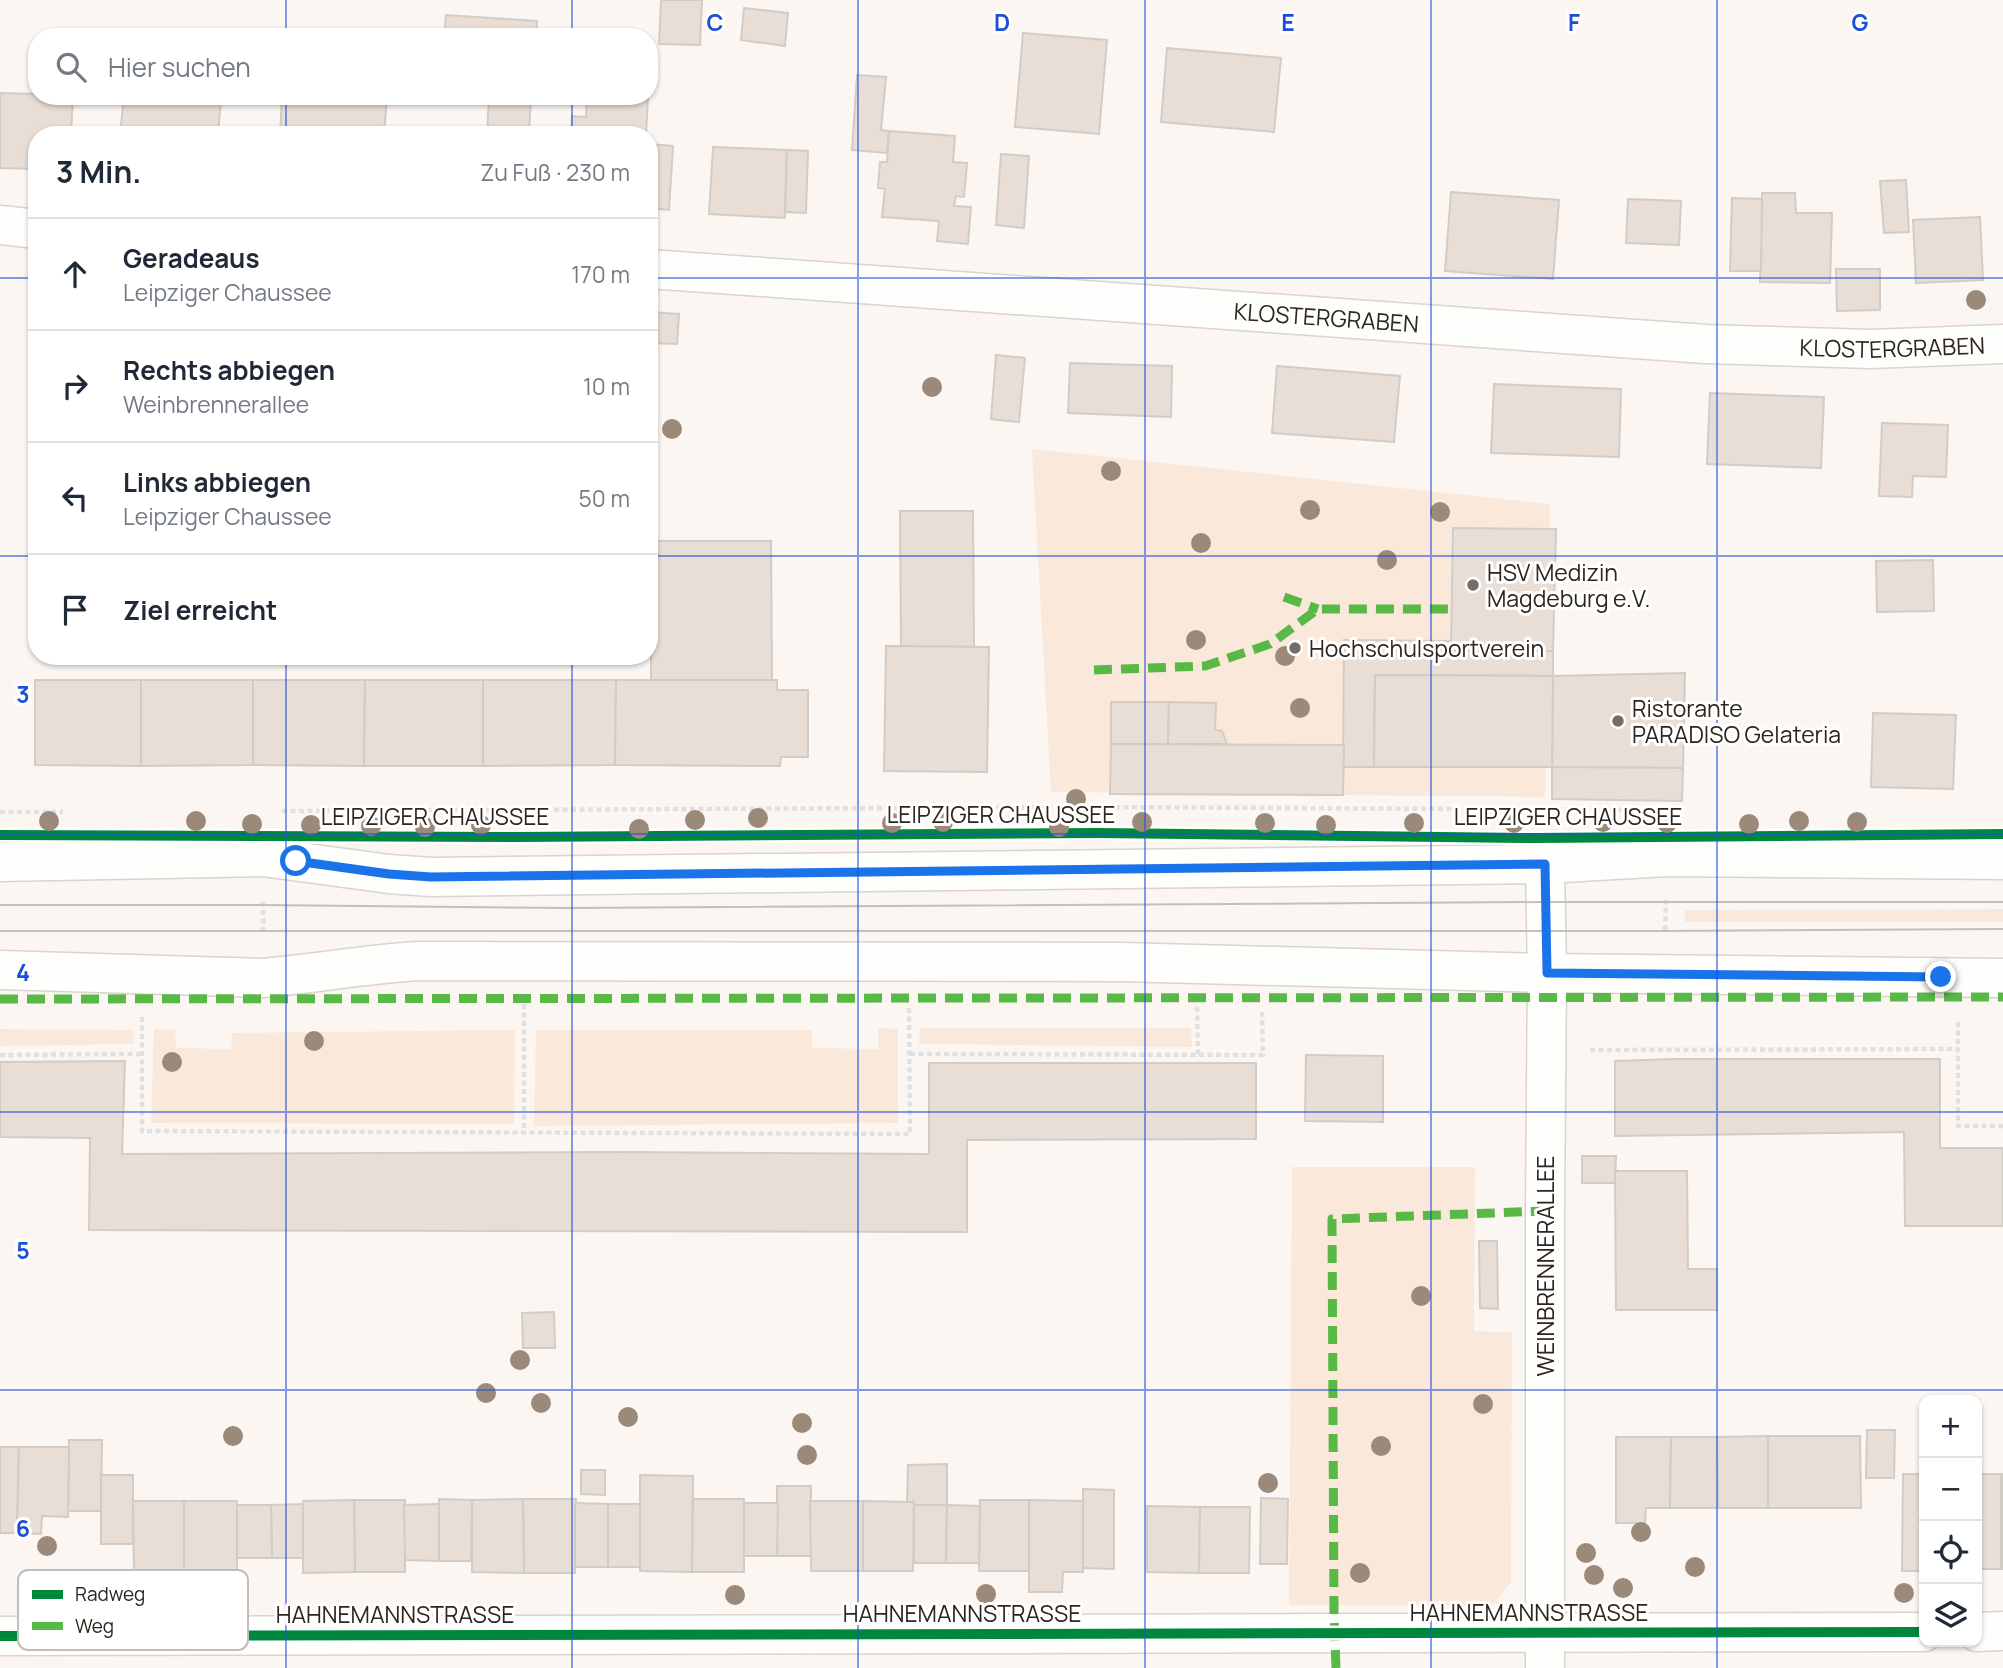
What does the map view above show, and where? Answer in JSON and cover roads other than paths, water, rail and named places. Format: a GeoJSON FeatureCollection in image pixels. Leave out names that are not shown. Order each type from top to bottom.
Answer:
{"type":"FeatureCollection","features":[{"type":"Feature","properties":{"kind":"street"},"geometry":{"type":"LineString","coordinates":[[0,225],[28,228]]}},
{"type":"Feature","properties":{"kind":"street","name":"KLOSTERGRABEN"},"geometry":{"type":"LineString","coordinates":[[658,270],[1706,344],[1871,349],[2003,344]]}},
{"type":"Feature","properties":{"kind":"street","name":"LEIPZIGER CHAUSSEE"},"geometry":{"type":"LineString","coordinates":[[0,862],[264,858],[431,877],[1545,864],[1667,857],[2003,860]]}},
{"type":"Feature","properties":{"kind":"street","name":"WEINBRENNERALLEE"},"geometry":{"type":"LineString","coordinates":[[1545,864],[1545,1651]]}},
{"type":"Feature","properties":{"kind":"street"},"geometry":{"type":"LineString","coordinates":[[0,970],[262,978],[380,963],[418,961],[1120,962],[1547,973],[2003,978]]}},
{"type":"Feature","properties":{"kind":"street","name":"HAHNEMANNSTRASSE"},"geometry":{"type":"LineString","coordinates":[[248,1638],[1545,1651],[1919,1632]]}},
{"type":"Feature","properties":{"kind":"street"},"geometry":{"type":"LineString","coordinates":[[1982,1632],[2003,1632]]}},
{"type":"Feature","properties":{"kind":"street","name":"HAHNEMANNSTRASSE"},"geometry":{"type":"LineString","coordinates":[[0,1636],[18,1636]]}},
{"type":"Feature","properties":{"kind":"tram line"},"geometry":{"type":"LineString","coordinates":[[0,905],[569,908],[2003,902]]}},
{"type":"Feature","properties":{"kind":"tram line"},"geometry":{"type":"LineString","coordinates":[[0,931],[2003,929]]}},
{"type":"Feature","properties":{"kind":"place","name":"HSV Medizin Magdeburg e.V."},"geometry":{"type":"Point","coordinates":[1473,585]}},
{"type":"Feature","properties":{"kind":"place","name":"Hochschulsportverein"},"geometry":{"type":"Point","coordinates":[1295,648]}},
{"type":"Feature","properties":{"kind":"place","name":"Ristorante PARADISO Gelateria"},"geometry":{"type":"Point","coordinates":[1618,721]}}]}
